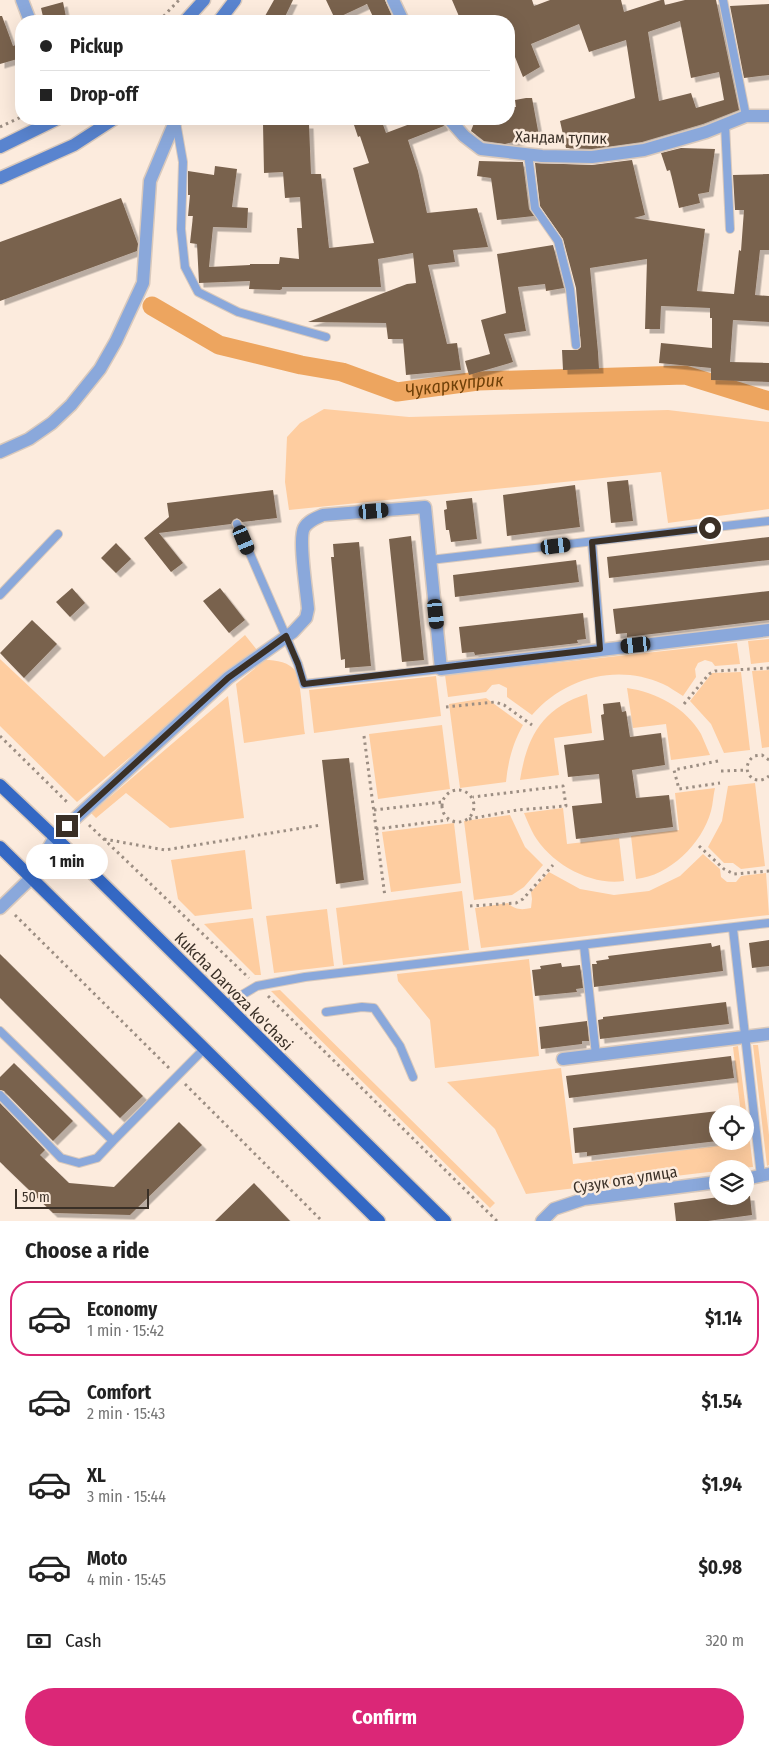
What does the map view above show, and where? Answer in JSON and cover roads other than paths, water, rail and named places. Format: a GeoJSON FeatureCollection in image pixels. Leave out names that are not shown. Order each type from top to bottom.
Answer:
{"type":"FeatureCollection","features":[{"type":"Feature","properties":{"kind":"main road"},"geometry":{"type":"LineString","coordinates":[[190,15],[204,0]]}},
{"type":"Feature","properties":{"kind":"main road"},"geometry":{"type":"LineString","coordinates":[[224,15],[236,0]]}},
{"type":"Feature","properties":{"kind":"main road"},"geometry":{"type":"LineString","coordinates":[[0,147],[45,125]]}},
{"type":"Feature","properties":{"kind":"main road"},"geometry":{"type":"LineString","coordinates":[[0,178],[74,144],[104,125]]}},
{"type":"Feature","properties":{"kind":"main road","name":"Kukcha Darvoza ko'chasi"},"geometry":{"type":"LineString","coordinates":[[0,785],[445,1221]]}},
{"type":"Feature","properties":{"kind":"main road"},"geometry":{"type":"LineString","coordinates":[[0,847],[379,1221]]}},
{"type":"Feature","properties":{"kind":"street"},"geometry":{"type":"LineString","coordinates":[[22,0],[28,15]]}},
{"type":"Feature","properties":{"kind":"street"},"geometry":{"type":"LineString","coordinates":[[393,0],[400,15]]}},
{"type":"Feature","properties":{"kind":"street","name":"Хандам тупик"},"geometry":{"type":"LineString","coordinates":[[454,125],[464,136],[481,149],[528,154],[592,157],[644,150],[706,132],[746,116],[769,116]]}},
{"type":"Feature","properties":{"kind":"street"},"geometry":{"type":"LineString","coordinates":[[0,452],[29,439],[52,424],[71,405],[100,369],[116,342],[142,283],[150,181],[173,125]]}},
{"type":"Feature","properties":{"kind":"street"},"geometry":{"type":"LineString","coordinates":[[2,906],[31,878],[55,837],[228,678],[293,632],[306,618],[308,609],[302,540],[304,529],[311,520],[323,516],[425,507],[441,668],[769,630]]}},
{"type":"Feature","properties":{"kind":"street"},"geometry":{"type":"LineString","coordinates":[[563,1059],[769,1034]]}},
{"type":"Feature","properties":{"kind":"street","name":"Сузук ота улица"},"geometry":{"type":"LineString","coordinates":[[542,1221],[554,1209],[584,1199],[709,1183]]}},
{"type":"Feature","properties":{"kind":"lane"},"geometry":{"type":"LineString","coordinates":[[723,0],[746,116]]}},
{"type":"Feature","properties":{"kind":"lane"},"geometry":{"type":"LineString","coordinates":[[725,124],[730,229]]}},
{"type":"Feature","properties":{"kind":"lane"},"geometry":{"type":"LineString","coordinates":[[177,125],[183,162],[181,229],[185,267],[198,292],[238,312],[326,337]]}},
{"type":"Feature","properties":{"kind":"lane"},"geometry":{"type":"LineString","coordinates":[[528,154],[535,208],[558,241],[570,289],[576,345]]}},
{"type":"Feature","properties":{"kind":"lane"},"geometry":{"type":"LineString","coordinates":[[430,560],[769,521]]}},
{"type":"Feature","properties":{"kind":"lane"},"geometry":{"type":"LineString","coordinates":[[237,524],[298,664],[304,684],[441,668]]}},
{"type":"Feature","properties":{"kind":"lane"},"geometry":{"type":"LineString","coordinates":[[0,595],[58,534]]}},
{"type":"Feature","properties":{"kind":"lane"},"geometry":{"type":"LineString","coordinates":[[592,542],[600,649]]}},
{"type":"Feature","properties":{"kind":"lane"},"geometry":{"type":"LineString","coordinates":[[225,1005],[257,986],[305,977],[769,924]]}},
{"type":"Feature","properties":{"kind":"lane"},"geometry":{"type":"LineString","coordinates":[[732,929],[765,1175]]}},
{"type":"Feature","properties":{"kind":"lane"},"geometry":{"type":"LineString","coordinates":[[584,946],[596,1055]]}},
{"type":"Feature","properties":{"kind":"lane"},"geometry":{"type":"LineString","coordinates":[[326,1012],[362,1007],[374,1008],[400,1046],[413,1077]]}},
{"type":"Feature","properties":{"kind":"lane"},"geometry":{"type":"LineString","coordinates":[[0,1031],[113,1142]]}},
{"type":"Feature","properties":{"kind":"lane"},"geometry":{"type":"LineString","coordinates":[[0,1095],[61,1158],[79,1163],[97,1158],[205,1048]]}},
{"type":"Feature","properties":{"kind":"waterway","name":"Чукаркуприк"},"geometry":{"type":"LineString","coordinates":[[152,306],[219,345],[301,365],[342,372],[397,392],[478,381],[685,375],[769,401]]}}]}
